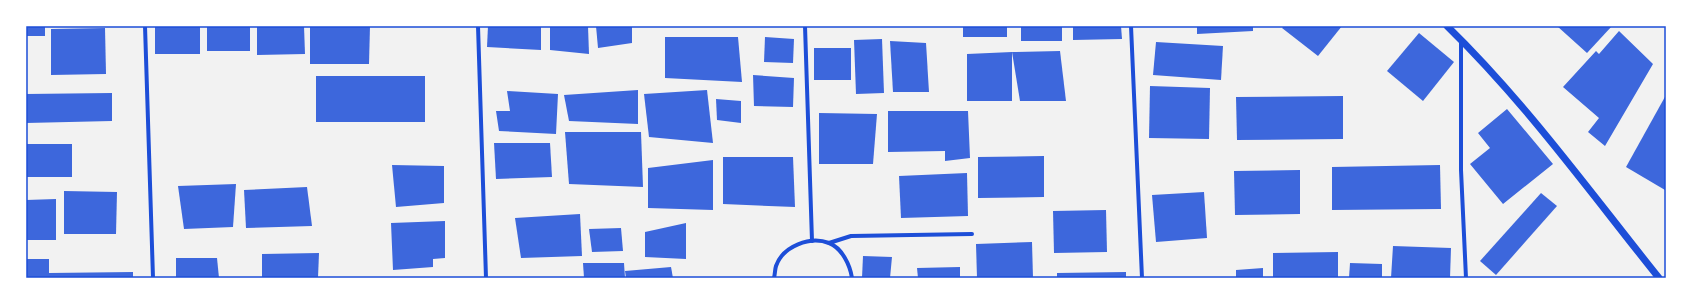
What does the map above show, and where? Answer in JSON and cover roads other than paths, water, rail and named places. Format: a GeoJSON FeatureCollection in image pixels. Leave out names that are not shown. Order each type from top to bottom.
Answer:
{"type":"FeatureCollection","features":[{"type":"Feature","properties":{"kind":"street"},"geometry":{"type":"LineString","coordinates":[[145,26],[153,278]]}},
{"type":"Feature","properties":{"kind":"street"},"geometry":{"type":"LineString","coordinates":[[478,26],[486,278]]}},
{"type":"Feature","properties":{"kind":"street"},"geometry":{"type":"LineString","coordinates":[[805,26],[812,241]]}},
{"type":"Feature","properties":{"kind":"street"},"geometry":{"type":"LineString","coordinates":[[1131,26],[1142,278]]}},
{"type":"Feature","properties":{"kind":"street"},"geometry":{"type":"LineString","coordinates":[[1447,26],[1461,39],[1545,133],[1659,278]]}},
{"type":"Feature","properties":{"kind":"street"},"geometry":{"type":"LineString","coordinates":[[1461,39],[1461,170],[1466,278]]}},
{"type":"Feature","properties":{"kind":"street"},"geometry":{"type":"LineString","coordinates":[[774,278],[776,266],[783,254],[794,246],[812,241],[829,243],[850,236],[972,234]]}},
{"type":"Feature","properties":{"kind":"street"},"geometry":{"type":"LineString","coordinates":[[829,243],[841,252],[849,264],[852,278]]}}]}
